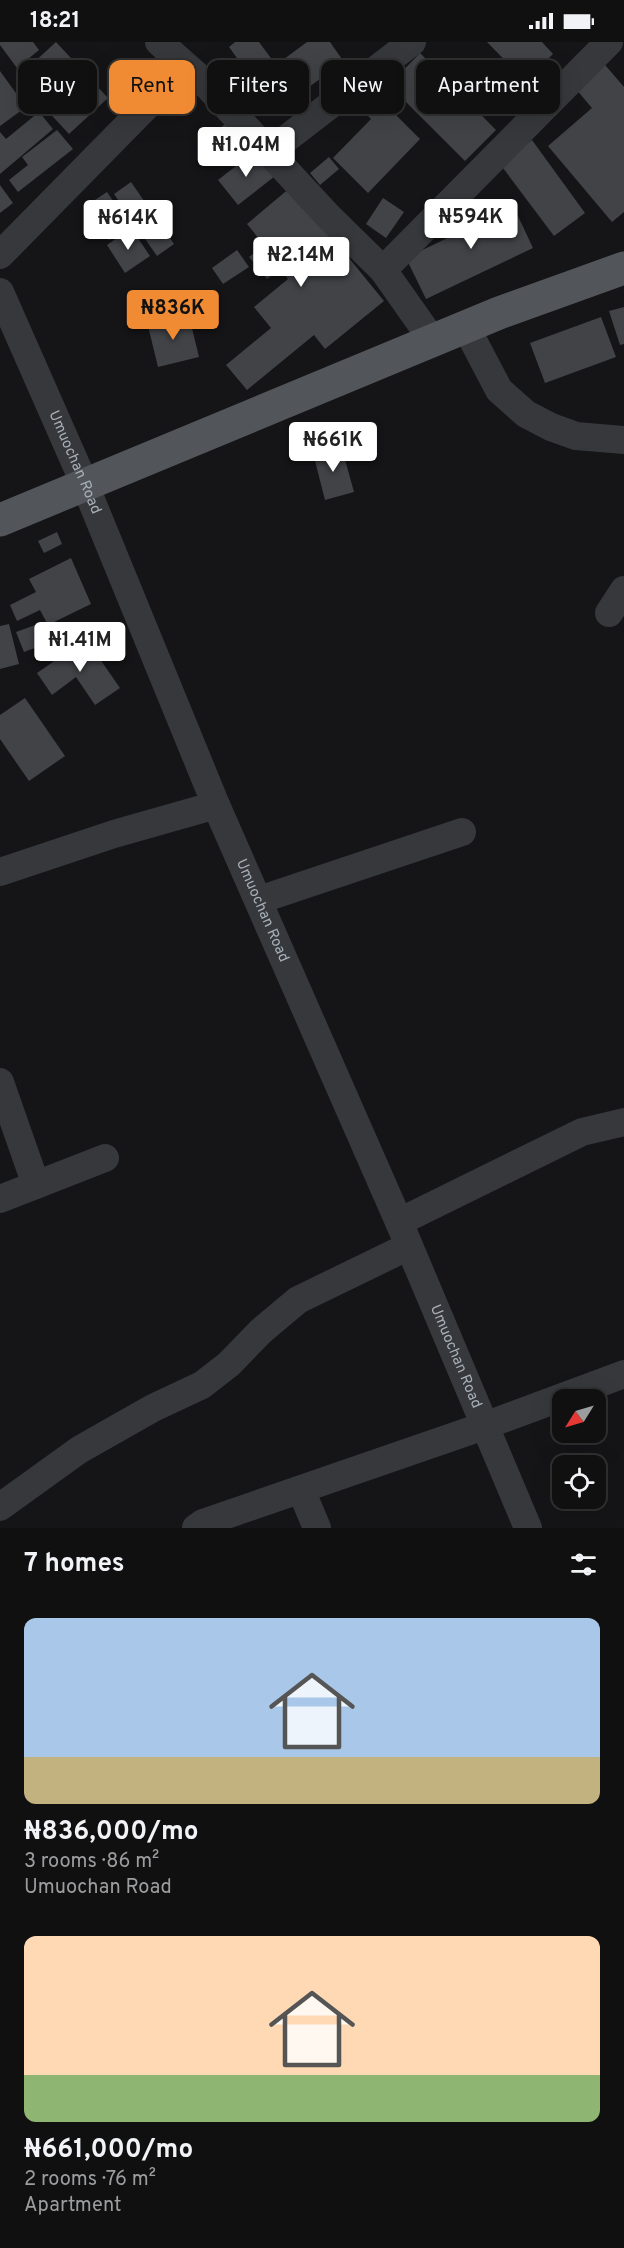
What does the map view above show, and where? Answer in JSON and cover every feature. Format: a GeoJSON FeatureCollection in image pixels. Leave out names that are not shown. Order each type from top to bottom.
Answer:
{"type":"FeatureCollection","features":[{"type":"Feature","properties":{"kind":"main road"},"geometry":{"type":"LineString","coordinates":[[0,520],[433,340],[624,268]]}},
{"type":"Feature","properties":{"kind":"street"},"geometry":{"type":"LineString","coordinates":[[159,42],[178,60]]}},
{"type":"Feature","properties":{"kind":"street"},"geometry":{"type":"LineString","coordinates":[[269,152],[412,42]]}},
{"type":"Feature","properties":{"kind":"street"},"geometry":{"type":"LineString","coordinates":[[383,270],[609,42]]}},
{"type":"Feature","properties":{"kind":"street"},"geometry":{"type":"LineString","coordinates":[[195,75],[383,270],[433,340]]}},
{"type":"Feature","properties":{"kind":"street"},"geometry":{"type":"LineString","coordinates":[[0,255],[139,114]]}},
{"type":"Feature","properties":{"kind":"street","name":"Umuochan Road"},"geometry":{"type":"LineString","coordinates":[[0,292],[85,485],[216,805],[404,1234],[528,1528]]}},
{"type":"Feature","properties":{"kind":"street"},"geometry":{"type":"LineString","coordinates":[[466,327],[499,390],[526,414],[551,427],[576,436],[624,440]]}},
{"type":"Feature","properties":{"kind":"street"},"geometry":{"type":"LineString","coordinates":[[0,872],[114,834],[216,805]]}},
{"type":"Feature","properties":{"kind":"street"},"geometry":{"type":"LineString","coordinates":[[259,900],[462,832]]}},
{"type":"Feature","properties":{"kind":"street"},"geometry":{"type":"LineString","coordinates":[[0,1082],[36,1185]]}},
{"type":"Feature","properties":{"kind":"street"},"geometry":{"type":"LineString","coordinates":[[0,1507],[79,1450],[153,1408],[202,1385],[229,1364],[261,1331],[298,1300],[404,1234],[582,1132],[624,1122]]}},
{"type":"Feature","properties":{"kind":"street"},"geometry":{"type":"LineString","coordinates":[[0,1199],[105,1158]]}},
{"type":"Feature","properties":{"kind":"street"},"geometry":{"type":"LineString","coordinates":[[196,1528],[203,1523],[484,1426],[624,1374]]}},
{"type":"Feature","properties":{"kind":"street"},"geometry":{"type":"LineString","coordinates":[[301,1490],[317,1528]]}},
{"type":"Feature","properties":{"kind":"building"},"geometry":{"type":"Polygon","coordinates":[[[0,42],[33,42],[39,50],[27,60],[18,60],[17,68],[0,42]]]}},
{"type":"Feature","properties":{"kind":"building"},"geometry":{"type":"Polygon","coordinates":[[[56,42],[73,60],[36,60],[56,42]]]}},
{"type":"Feature","properties":{"kind":"building"},"geometry":{"type":"Polygon","coordinates":[[[235,42],[259,42],[272,60],[238,60],[229,47],[235,42]]]}},
{"type":"Feature","properties":{"kind":"building"},"geometry":{"type":"Polygon","coordinates":[[[307,42],[330,42],[343,60],[321,60],[321,78],[309,87],[309,60],[283,60],[307,42]]]}},
{"type":"Feature","properties":{"kind":"building"},"geometry":{"type":"Polygon","coordinates":[[[487,42],[542,42],[553,54],[547,60],[505,60],[487,42]]]}},
{"type":"Feature","properties":{"kind":"building"},"geometry":{"type":"Polygon","coordinates":[[[593,51],[624,87],[624,212],[612,222],[548,146],[592,108],[564,75],[593,51]]]}},
{"type":"Feature","properties":{"kind":"building"},"geometry":{"type":"Polygon","coordinates":[[[420,53],[427,60],[416,60],[416,112],[404,100],[404,70],[420,53]]]}},
{"type":"Feature","properties":{"kind":"building"},"geometry":{"type":"Polygon","coordinates":[[[0,71],[18,96],[18,113],[0,126],[0,71]]]}},
{"type":"Feature","properties":{"kind":"building"},"geometry":{"type":"Polygon","coordinates":[[[97,86],[108,98],[97,108],[97,86]]]}},
{"type":"Feature","properties":{"kind":"building"},"geometry":{"type":"Polygon","coordinates":[[[37,114],[41,114],[53,129],[0,174],[0,132],[6,139],[37,114]]]}},
{"type":"Feature","properties":{"kind":"building"},"geometry":{"type":"Polygon","coordinates":[[[50,114],[91,114],[69,134],[50,114]]]}},
{"type":"Feature","properties":{"kind":"building"},"geometry":{"type":"Polygon","coordinates":[[[366,114],[395,114],[420,139],[368,193],[333,158],[371,119],[366,114]]]}},
{"type":"Feature","properties":{"kind":"building"},"geometry":{"type":"Polygon","coordinates":[[[418,114],[480,114],[496,130],[465,161],[418,114]]]}},
{"type":"Feature","properties":{"kind":"building"},"geometry":{"type":"Polygon","coordinates":[[[232,119],[242,132],[229,141],[220,128],[232,119]]]}},
{"type":"Feature","properties":{"kind":"building"},"geometry":{"type":"Polygon","coordinates":[[[57,130],[73,149],[18,192],[9,180],[28,165],[22,157],[57,130]]]}},
{"type":"Feature","properties":{"kind":"building"},"geometry":{"type":"Polygon","coordinates":[[[532,140],[585,213],[554,236],[500,164],[532,140]]]}},
{"type":"Feature","properties":{"kind":"building"},"geometry":{"type":"Polygon","coordinates":[[[255,151],[275,176],[238,205],[218,180],[255,151]]]}},
{"type":"Feature","properties":{"kind":"building"},"geometry":{"type":"Polygon","coordinates":[[[329,157],[339,169],[320,185],[310,173],[329,157]]]}},
{"type":"Feature","properties":{"kind":"building"},"geometry":{"type":"Polygon","coordinates":[[[131,182],[174,244],[157,256],[114,194],[131,182]]]}},
{"type":"Feature","properties":{"kind":"building"},"geometry":{"type":"Polygon","coordinates":[[[0,185],[13,203],[0,213],[0,185]]]}},
{"type":"Feature","properties":{"kind":"building"},"geometry":{"type":"Polygon","coordinates":[[[291,187],[384,301],[325,349],[314,335],[247,390],[226,365],[271,328],[254,307],[288,279],[280,269],[267,279],[249,257],[264,245],[247,224],[291,187]]]}},
{"type":"Feature","properties":{"kind":"building"},"geometry":{"type":"Polygon","coordinates":[[[107,192],[130,226],[109,240],[86,206],[107,192]]]}},
{"type":"Feature","properties":{"kind":"building"},"geometry":{"type":"Polygon","coordinates":[[[383,198],[404,212],[386,238],[366,224],[383,198]]]}},
{"type":"Feature","properties":{"kind":"building"},"geometry":{"type":"Polygon","coordinates":[[[510,199],[533,248],[426,299],[406,258],[472,226],[469,218],[510,199]]]}},
{"type":"Feature","properties":{"kind":"building"},"geometry":{"type":"Polygon","coordinates":[[[131,228],[150,256],[125,273],[107,245],[131,228]]]}},
{"type":"Feature","properties":{"kind":"building"},"geometry":{"type":"Polygon","coordinates":[[[237,250],[249,267],[223,284],[212,268],[237,250]]]}},
{"type":"Feature","properties":{"kind":"building"},"geometry":{"type":"Polygon","coordinates":[[[624,307],[624,344],[620,345],[609,311],[624,307]]]}},
{"type":"Feature","properties":{"kind":"building"},"geometry":{"type":"Polygon","coordinates":[[[189,316],[199,357],[158,367],[148,326],[189,316]]]}},
{"type":"Feature","properties":{"kind":"building"},"geometry":{"type":"Polygon","coordinates":[[[601,317],[616,357],[545,383],[530,343],[601,317]]]}},
{"type":"Feature","properties":{"kind":"building"},"geometry":{"type":"Polygon","coordinates":[[[341,445],[354,492],[325,500],[313,453],[341,445]]]}},
{"type":"Feature","properties":{"kind":"building"},"geometry":{"type":"Polygon","coordinates":[[[57,532],[62,544],[44,553],[38,541],[57,532]]]}},
{"type":"Feature","properties":{"kind":"building"},"geometry":{"type":"Polygon","coordinates":[[[71,558],[91,604],[48,625],[40,610],[17,621],[10,605],[36,592],[29,579],[71,558]]]}},
{"type":"Feature","properties":{"kind":"building"},"geometry":{"type":"Polygon","coordinates":[[[41,623],[48,643],[24,652],[16,632],[41,623]]]}},
{"type":"Feature","properties":{"kind":"building"},"geometry":{"type":"Polygon","coordinates":[[[9,624],[19,664],[0,669],[0,626],[9,624]]]}},
{"type":"Feature","properties":{"kind":"building"},"geometry":{"type":"Polygon","coordinates":[[[86,639],[120,688],[95,705],[76,677],[52,695],[37,673],[86,639]]]}},
{"type":"Feature","properties":{"kind":"building"},"geometry":{"type":"Polygon","coordinates":[[[25,698],[65,756],[29,781],[0,739],[0,715],[25,698]]]}}]}
